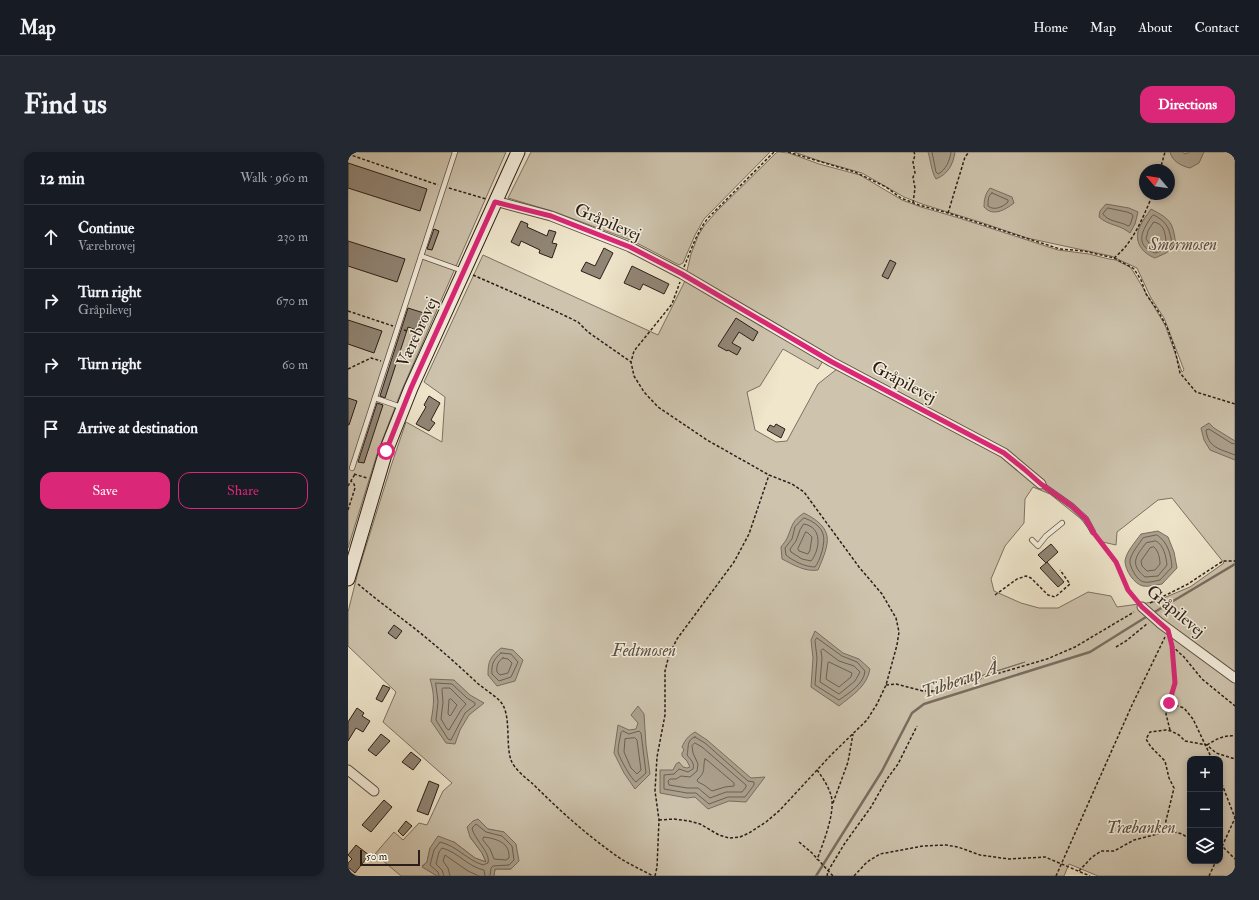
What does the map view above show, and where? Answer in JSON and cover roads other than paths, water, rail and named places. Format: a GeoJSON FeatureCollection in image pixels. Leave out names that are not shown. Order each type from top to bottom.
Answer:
{"type":"FeatureCollection","features":[{"type":"Feature","properties":{"kind":"street","name":"Værebrovej"},"geometry":{"type":"LineString","coordinates":[[348,577],[386,451],[403,408],[432,340],[518,152]]}},
{"type":"Feature","properties":{"kind":"street","name":"Gråpilevej"},"geometry":{"type":"LineString","coordinates":[[495,202],[551,216],[630,247],[682,274],[832,362],[1004,453],[1041,484]]}},
{"type":"Feature","properties":{"kind":"street","name":"Gråpilevej"},"geometry":{"type":"LineString","coordinates":[[1142,607],[1168,630],[1235,678]]}},
{"type":"Feature","properties":{"kind":"street"},"geometry":{"type":"LineString","coordinates":[[348,770],[374,791]]}},
{"type":"Feature","properties":{"kind":"lane","name":"Værebrovej"},"geometry":{"type":"LineString","coordinates":[[352,468],[455,152]]}},
{"type":"Feature","properties":{"kind":"lane"},"geometry":{"type":"LineString","coordinates":[[421,256],[464,271]]}},
{"type":"Feature","properties":{"kind":"lane"},"geometry":{"type":"LineString","coordinates":[[375,398],[403,408]]}},
{"type":"Feature","properties":{"kind":"lane","name":"Gråpilevej"},"geometry":{"type":"LineString","coordinates":[[1041,484],[1072,506],[1086,519],[1093,532]]}},
{"type":"Feature","properties":{"kind":"lane"},"geometry":{"type":"LineString","coordinates":[[1032,540],[1038,546],[1046,536],[1062,523]]}},
{"type":"Feature","properties":{"kind":"water"},"geometry":{"type":"Polygon","coordinates":[[[928,152],[955,152],[953,161],[947,172],[936,179],[934,176],[928,152]]]}},
{"type":"Feature","properties":{"kind":"water"},"geometry":{"type":"Polygon","coordinates":[[[1170,152],[1182,152],[1185,154],[1190,152],[1204,152],[1199,163],[1190,168],[1177,163],[1170,152]]]}},
{"type":"Feature","properties":{"kind":"water"},"geometry":{"type":"Polygon","coordinates":[[[990,188],[1012,197],[1014,203],[1007,208],[991,212],[984,207],[986,195],[990,188]]]}},
{"type":"Feature","properties":{"kind":"water"},"geometry":{"type":"Polygon","coordinates":[[[1106,204],[1129,208],[1138,212],[1135,224],[1130,233],[1099,217],[1100,211],[1106,204]]]}},
{"type":"Feature","properties":{"kind":"water"},"geometry":{"type":"Polygon","coordinates":[[[1151,209],[1163,216],[1170,223],[1174,232],[1176,246],[1155,258],[1146,253],[1138,242],[1139,228],[1151,209]]]}},
{"type":"Feature","properties":{"kind":"water"},"geometry":{"type":"Polygon","coordinates":[[[1209,423],[1214,428],[1235,441],[1235,460],[1210,450],[1204,440],[1201,428],[1209,423]]]}},
{"type":"Feature","properties":{"kind":"water"},"geometry":{"type":"Polygon","coordinates":[[[804,513],[821,525],[827,537],[825,552],[818,570],[804,569],[782,559],[781,547],[787,539],[793,523],[804,513]]]}},
{"type":"Feature","properties":{"kind":"water"},"geometry":{"type":"Polygon","coordinates":[[[1158,531],[1168,537],[1174,552],[1177,568],[1162,584],[1143,586],[1133,580],[1125,565],[1125,561],[1127,554],[1141,534],[1158,531]]]}},
{"type":"Feature","properties":{"kind":"water"},"geometry":{"type":"Polygon","coordinates":[[[815,631],[843,653],[859,659],[870,669],[866,681],[862,686],[839,706],[811,687],[813,658],[811,640],[815,631]]]}},
{"type":"Feature","properties":{"kind":"water"},"geometry":{"type":"Polygon","coordinates":[[[501,648],[513,650],[523,660],[515,681],[497,686],[488,675],[488,666],[494,654],[501,648]]]}},
{"type":"Feature","properties":{"kind":"water"},"geometry":{"type":"Polygon","coordinates":[[[430,679],[454,680],[470,695],[484,703],[469,715],[460,730],[455,744],[446,743],[431,721],[434,700],[430,679]]]}},
{"type":"Feature","properties":{"kind":"water"},"geometry":{"type":"Polygon","coordinates":[[[638,706],[644,714],[650,774],[635,789],[624,773],[614,753],[618,725],[629,730],[636,729],[638,723],[631,715],[638,706]]]}},
{"type":"Feature","properties":{"kind":"water"},"geometry":{"type":"Polygon","coordinates":[[[695,732],[707,740],[751,778],[765,777],[746,802],[729,801],[708,809],[695,797],[687,798],[660,793],[660,770],[673,770],[679,762],[683,767],[690,767],[682,756],[684,750],[682,747],[687,738],[695,732]]]}},
{"type":"Feature","properties":{"kind":"water"},"geometry":{"type":"Polygon","coordinates":[[[478,819],[488,829],[504,832],[516,844],[519,861],[511,869],[495,869],[494,876],[437,876],[422,867],[427,862],[430,848],[438,836],[454,842],[475,858],[486,862],[482,853],[470,837],[467,827],[473,821],[478,819]]]}},
{"type":"Feature","properties":{"kind":"waterway","name":"Tibberup Å"},"geometry":{"type":"LineString","coordinates":[[1153,613],[1235,564]]}},
{"type":"Feature","properties":{"kind":"waterway","name":"Tibberup Å"},"geometry":{"type":"LineString","coordinates":[[816,876],[882,771],[912,713],[924,704],[1090,652],[1146,617]]}},
{"type":"Feature","properties":{"kind":"park label","name":"Smørmosen"},"geometry":{"type":"Point","coordinates":[1183,244]}},
{"type":"Feature","properties":{"kind":"park label","name":"Fedtmosen"},"geometry":{"type":"Point","coordinates":[644,650]}},
{"type":"Feature","properties":{"kind":"park label","name":"Træbanken"},"geometry":{"type":"Point","coordinates":[1141,827]}}]}
